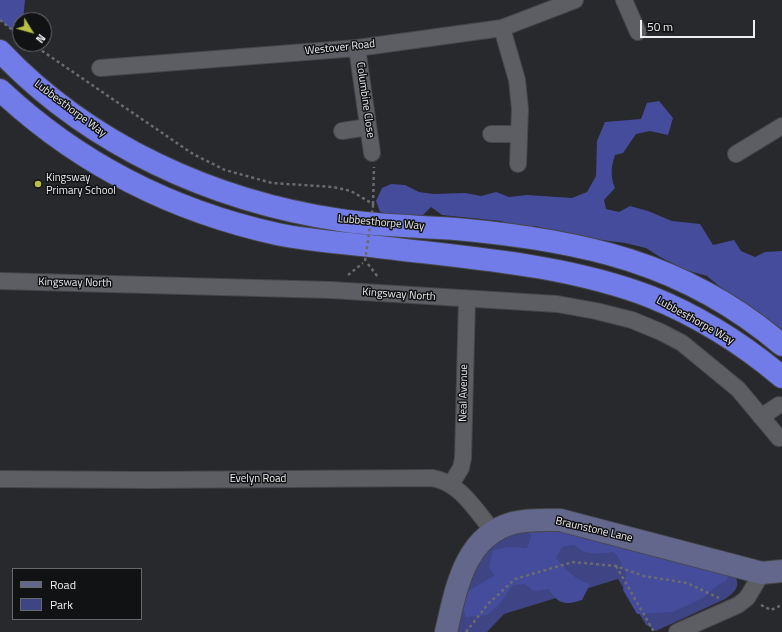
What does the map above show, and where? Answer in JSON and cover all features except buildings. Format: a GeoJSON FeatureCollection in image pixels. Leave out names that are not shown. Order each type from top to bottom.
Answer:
{"type":"FeatureCollection","features":[{"type":"Feature","properties":{"kind":"highway","name":"Lubbesthorpe Way"},"geometry":{"type":"LineString","coordinates":[[0,51],[52,99],[108,137],[166,169],[206,186],[269,206],[342,220],[458,229],[579,246],[614,254],[664,271],[715,297],[761,327],[782,344]]}},
{"type":"Feature","properties":{"kind":"highway","name":"Lubbesthorpe Way"},"geometry":{"type":"LineString","coordinates":[[0,90],[33,120],[87,157],[145,190],[187,207],[228,222],[280,235],[544,269],[608,283],[673,307],[760,359],[782,377]]}},
{"type":"Feature","properties":{"kind":"street","name":"Westover Road"},"geometry":{"type":"LineString","coordinates":[[100,68],[357,48],[502,28],[575,0]]}},
{"type":"Feature","properties":{"kind":"street"},"geometry":{"type":"LineString","coordinates":[[624,0],[638,32]]}},
{"type":"Feature","properties":{"kind":"street"},"geometry":{"type":"LineString","coordinates":[[502,28],[517,80],[520,108],[518,164]]}},
{"type":"Feature","properties":{"kind":"street","name":"Columbine Close"},"geometry":{"type":"LineString","coordinates":[[357,48],[372,153]]}},
{"type":"Feature","properties":{"kind":"street"},"geometry":{"type":"LineString","coordinates":[[342,131],[368,126]]}},
{"type":"Feature","properties":{"kind":"street"},"geometry":{"type":"LineString","coordinates":[[736,154],[782,126]]}},
{"type":"Feature","properties":{"kind":"street"},"geometry":{"type":"LineString","coordinates":[[491,134],[519,134]]}},
{"type":"Feature","properties":{"kind":"street","name":"Kingsway North"},"geometry":{"type":"LineString","coordinates":[[0,281],[331,290],[557,304],[632,320],[662,332],[682,343],[738,388],[779,438]]}},
{"type":"Feature","properties":{"kind":"street","name":"Neal Avenue"},"geometry":{"type":"LineString","coordinates":[[451,484],[461,468],[463,458],[467,299]]}},
{"type":"Feature","properties":{"kind":"street"},"geometry":{"type":"LineString","coordinates":[[762,417],[779,405]]}},
{"type":"Feature","properties":{"kind":"street","name":"Evelyn Road"},"geometry":{"type":"LineString","coordinates":[[0,479],[148,480],[432,478],[451,484],[461,493],[493,531]]}},
{"type":"Feature","properties":{"kind":"street","name":"Braunstone Lane"},"geometry":{"type":"LineString","coordinates":[[446,632],[458,582],[465,563],[477,547],[493,531],[513,523],[536,520],[560,520],[772,572]]}},
{"type":"Feature","properties":{"kind":"street"},"geometry":{"type":"LineString","coordinates":[[677,632],[726,610],[747,598],[772,572]]}},
{"type":"Feature","properties":{"kind":"path"},"geometry":{"type":"LineString","coordinates":[[0,20],[12,30]]}},
{"type":"Feature","properties":{"kind":"path"},"geometry":{"type":"LineString","coordinates":[[44,52],[193,154],[225,170],[272,183],[333,186],[351,191],[373,205]]}},
{"type":"Feature","properties":{"kind":"path"},"geometry":{"type":"LineString","coordinates":[[365,261],[373,205],[374,175],[372,153]]}},
{"type":"Feature","properties":{"kind":"path"},"geometry":{"type":"LineString","coordinates":[[466,632],[488,604],[515,579],[573,562],[616,566],[644,576],[687,583],[719,597],[726,610]]}},
{"type":"Feature","properties":{"kind":"path"},"geometry":{"type":"LineString","coordinates":[[616,566],[654,632]]}},
{"type":"Feature","properties":{"kind":"path"},"geometry":{"type":"LineString","coordinates":[[747,598],[771,610],[782,605]]}},
{"type":"Feature","properties":{"kind":"green space"},"geometry":{"type":"Polygon","coordinates":[[[524,529],[730,569],[736,578],[736,589],[725,599],[656,631],[646,625],[618,579],[504,614],[487,632],[457,632],[465,582],[493,541],[524,529]]]}},
{"type":"Feature","properties":{"kind":"shaded area"},"geometry":{"type":"Polygon","coordinates":[[[0,0],[25,0],[24,12],[12,12],[12,30],[0,20],[0,0]]]}},
{"type":"Feature","properties":{"kind":"shaded area"},"geometry":{"type":"Polygon","coordinates":[[[659,101],[673,118],[668,135],[650,131],[636,134],[623,153],[615,155],[612,179],[615,188],[604,200],[606,209],[619,212],[630,206],[648,211],[672,221],[700,224],[713,245],[734,240],[741,251],[755,257],[765,252],[782,251],[782,330],[726,292],[707,276],[686,270],[646,248],[625,243],[586,238],[535,226],[516,227],[501,221],[442,215],[431,207],[420,218],[401,214],[391,215],[380,212],[376,201],[382,188],[391,184],[405,185],[419,192],[434,194],[465,193],[481,196],[496,192],[509,197],[527,195],[572,198],[587,192],[596,176],[597,141],[605,122],[641,119],[647,103],[659,101]]]}},
{"type":"Feature","properties":{"kind":"shaded area"},"geometry":{"type":"Polygon","coordinates":[[[551,524],[729,572],[727,580],[718,585],[703,598],[673,612],[637,614],[623,590],[626,575],[620,560],[614,552],[589,553],[574,545],[562,547],[556,558],[571,574],[579,580],[590,584],[582,600],[567,603],[559,601],[549,589],[534,591],[525,584],[513,585],[498,606],[487,615],[466,617],[463,609],[468,591],[495,575],[489,568],[493,550],[508,547],[527,548],[531,537],[527,528],[551,524]]]}},
{"type":"Feature","properties":{"kind":"place","name":"Kingsway Primary School"},"geometry":{"type":"Point","coordinates":[38,184]}}]}
